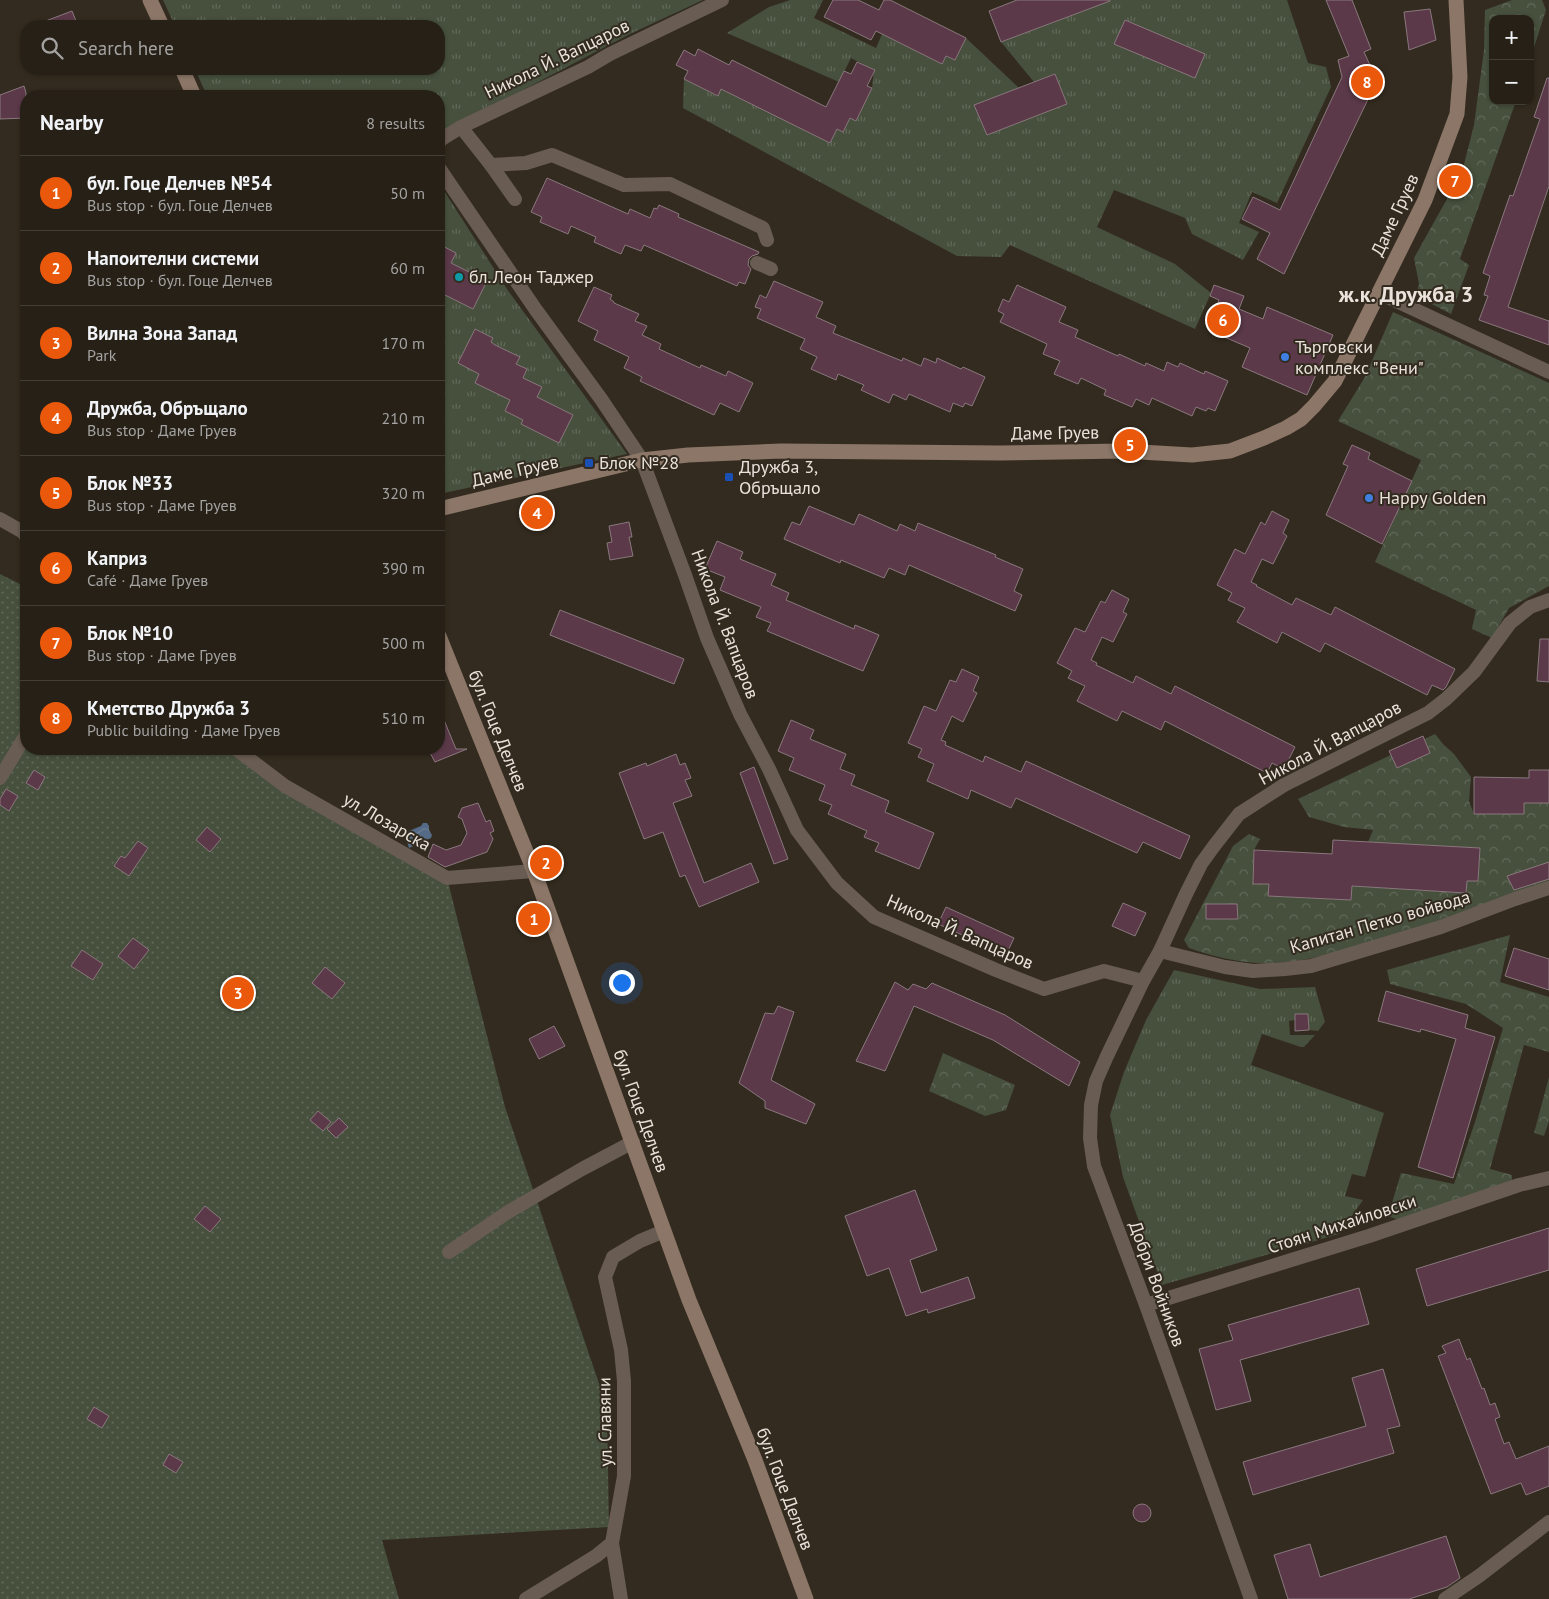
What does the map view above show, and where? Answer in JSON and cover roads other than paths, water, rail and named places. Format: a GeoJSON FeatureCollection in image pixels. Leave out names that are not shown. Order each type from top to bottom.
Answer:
{"type":"FeatureCollection","features":[{"type":"Feature","properties":{"kind":"main road"},"geometry":{"type":"LineString","coordinates":[[150,0],[159,20]]}},
{"type":"Feature","properties":{"kind":"main road","name":"Даме Груев"},"geometry":{"type":"LineString","coordinates":[[445,508],[642,460],[688,455],[781,451],[990,453],[1123,451],[1192,455],[1230,451],[1286,428],[1314,406],[1335,381],[1425,200],[1457,114],[1460,76],[1456,0]]}},
{"type":"Feature","properties":{"kind":"main road"},"geometry":{"type":"LineString","coordinates":[[185,75],[191,90]]}},
{"type":"Feature","properties":{"kind":"main road","name":"бул. Гоце Делчев"},"geometry":{"type":"LineString","coordinates":[[445,651],[534,871],[689,1300],[755,1460],[806,1599]]}},
{"type":"Feature","properties":{"kind":"street","name":"Никола Й. Вапцаров"},"geometry":{"type":"LineString","coordinates":[[445,137],[461,127],[588,67],[610,54],[722,0]]}},
{"type":"Feature","properties":{"kind":"street"},"geometry":{"type":"LineString","coordinates":[[461,127],[515,199]]}},
{"type":"Feature","properties":{"kind":"street"},"geometry":{"type":"LineString","coordinates":[[491,165],[526,163],[552,155],[624,184],[670,184],[763,228],[767,240]]}},
{"type":"Feature","properties":{"kind":"street","name":"Никола Й. Вапцаров"},"geometry":{"type":"LineString","coordinates":[[445,177],[642,460],[685,575],[706,638],[740,714],[797,830],[837,883],[874,916],[1044,989],[1104,971],[1143,981],[1160,951],[1201,864],[1240,814],[1284,785],[1428,713],[1446,699],[1474,672],[1510,623],[1530,607],[1549,600]]}},
{"type":"Feature","properties":{"kind":"street"},"geometry":{"type":"LineString","coordinates":[[757,264],[770,269]]}},
{"type":"Feature","properties":{"kind":"street"},"geometry":{"type":"LineString","coordinates":[[1379,293],[1549,372]]}},
{"type":"Feature","properties":{"kind":"street"},"geometry":{"type":"LineString","coordinates":[[0,520],[20,530]]}},
{"type":"Feature","properties":{"kind":"street"},"geometry":{"type":"LineString","coordinates":[[0,778],[20,745]]}},
{"type":"Feature","properties":{"kind":"street","name":"ул. Лозарска"},"geometry":{"type":"LineString","coordinates":[[244,755],[285,786],[447,878],[534,871]]}},
{"type":"Feature","properties":{"kind":"street","name":"Капитан Петко войвода"},"geometry":{"type":"LineString","coordinates":[[1160,951],[1225,967],[1253,971],[1311,966],[1441,927],[1549,888]]}},
{"type":"Feature","properties":{"kind":"street","name":"Добри Войников"},"geometry":{"type":"LineString","coordinates":[[1143,981],[1096,1081],[1091,1105],[1090,1138],[1094,1166],[1146,1305],[1251,1599]]}},
{"type":"Feature","properties":{"kind":"street"},"geometry":{"type":"LineString","coordinates":[[449,1252],[508,1212],[633,1142]]}},
{"type":"Feature","properties":{"kind":"street","name":"Стоян Михайловски"},"geometry":{"type":"LineString","coordinates":[[1146,1305],[1369,1236],[1519,1185],[1549,1178]]}},
{"type":"Feature","properties":{"kind":"street","name":"ул. Славяни"},"geometry":{"type":"LineString","coordinates":[[612,1543],[624,1476],[624,1381],[621,1350],[606,1277],[612,1257],[640,1241],[664,1231]]}},
{"type":"Feature","properties":{"kind":"street"},"geometry":{"type":"LineString","coordinates":[[1445,1599],[1479,1576],[1549,1522]]}},
{"type":"Feature","properties":{"kind":"street"},"geometry":{"type":"LineString","coordinates":[[526,1599],[596,1556],[612,1543],[622,1599]]}},
{"type":"Feature","properties":{"kind":"water"},"geometry":{"type":"Polygon","coordinates":[[[423,823],[427,823],[429,826],[431,838],[409,848],[404,833],[421,826],[423,823]]]}},
{"type":"Feature","properties":{"kind":"place","name":"Кметство Дружба 3"},"geometry":{"type":"Point","coordinates":[1367,82]}},
{"type":"Feature","properties":{"kind":"place","name":"Блок №10"},"geometry":{"type":"Point","coordinates":[1455,181]}},
{"type":"Feature","properties":{"kind":"place","name":"бл.Леон Таджер"},"geometry":{"type":"Point","coordinates":[459,277]}},
{"type":"Feature","properties":{"kind":"place","name":"Каприз"},"geometry":{"type":"Point","coordinates":[1223,320]}},
{"type":"Feature","properties":{"kind":"place","name":"Търговски комплекс \"Вени\""},"geometry":{"type":"Point","coordinates":[1285,357]}},
{"type":"Feature","properties":{"kind":"place","name":"Блок №33"},"geometry":{"type":"Point","coordinates":[1130,445]}},
{"type":"Feature","properties":{"kind":"place","name":"Блок №28"},"geometry":{"type":"Point","coordinates":[589,463]}},
{"type":"Feature","properties":{"kind":"place","name":"Дружба 3, Обръщало"},"geometry":{"type":"Point","coordinates":[729,477]}},
{"type":"Feature","properties":{"kind":"place","name":"Happy Golden"},"geometry":{"type":"Point","coordinates":[1369,498]}},
{"type":"Feature","properties":{"kind":"place","name":"Дружба, Обръщало"},"geometry":{"type":"Point","coordinates":[537,513]}},
{"type":"Feature","properties":{"kind":"place","name":"Напоителни системи"},"geometry":{"type":"Point","coordinates":[546,863]}},
{"type":"Feature","properties":{"kind":"place","name":"бул. Гоце Делчев №54"},"geometry":{"type":"Point","coordinates":[534,919]}},
{"type":"Feature","properties":{"kind":"place","name":"Вилна Зона Запад"},"geometry":{"type":"Point","coordinates":[238,993]}},
{"type":"Feature","properties":{"kind":"district","name":"ж.к. Дружба 3"},"geometry":{"type":"Point","coordinates":[1406,294]}}]}
